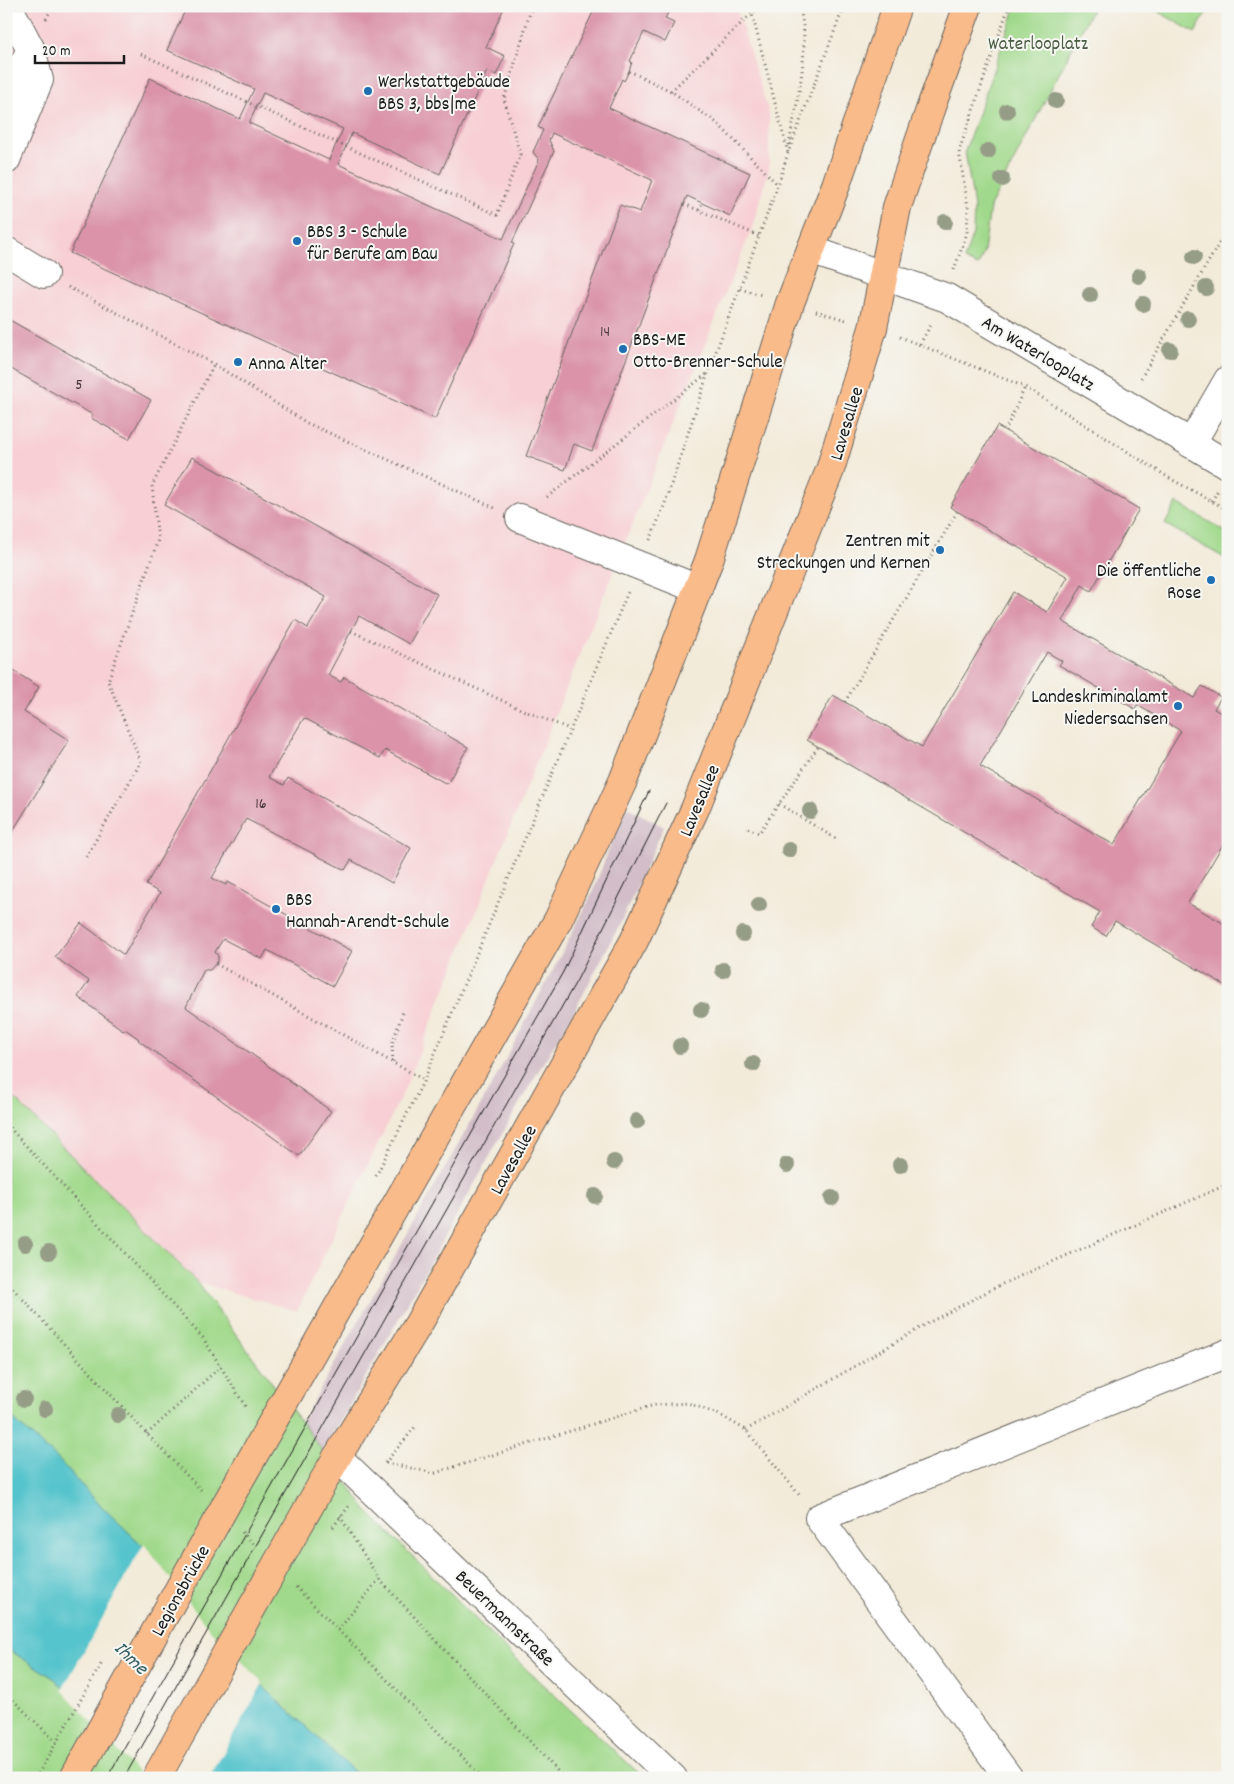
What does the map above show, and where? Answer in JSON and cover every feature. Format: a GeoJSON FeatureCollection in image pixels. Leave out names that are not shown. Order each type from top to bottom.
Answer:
{"type":"FeatureCollection","features":[{"type":"Feature","properties":{"kind":"main road"},"geometry":{"type":"LineString","coordinates":[[698,590],[790,303],[836,185],[897,6]]}},
{"type":"Feature","properties":{"kind":"main road","name":"Lavesallee"},"geometry":{"type":"LineString","coordinates":[[156,1778],[337,1457],[424,1315],[634,941],[695,809],[830,470],[873,328],[897,207],[968,6]]}},
{"type":"Feature","properties":{"kind":"main road","name":"Legionsbrücke"},"geometry":{"type":"LineString","coordinates":[[74,1778],[239,1481],[558,920],[623,781],[698,590]]}},
{"type":"Feature","properties":{"kind":"street"},"geometry":{"type":"LineString","coordinates":[[6,160],[39,80],[27,42],[8,6]]}},
{"type":"Feature","properties":{"kind":"street"},"geometry":{"type":"LineString","coordinates":[[6,96],[27,42]]}},
{"type":"Feature","properties":{"kind":"street","name":"Am Waterlooplatz"},"geometry":{"type":"LineString","coordinates":[[811,250],[954,302],[1228,465]]}},
{"type":"Feature","properties":{"kind":"street"},"geometry":{"type":"LineString","coordinates":[[6,251],[44,274]]}},
{"type":"Feature","properties":{"kind":"street"},"geometry":{"type":"LineString","coordinates":[[1191,444],[1228,380]]}},
{"type":"Feature","properties":{"kind":"street"},"geometry":{"type":"LineString","coordinates":[[520,518],[698,590]]}},
{"type":"Feature","properties":{"kind":"street"},"geometry":{"type":"LineString","coordinates":[[1009,1778],[819,1518],[1228,1353]]}},
{"type":"Feature","properties":{"kind":"street","name":"Beuermannstraße"},"geometry":{"type":"LineString","coordinates":[[337,1457],[673,1778]]}},
{"type":"Feature","properties":{"kind":"path"},"geometry":{"type":"LineString","coordinates":[[141,54],[497,215],[520,154],[504,99],[532,6]]}},
{"type":"Feature","properties":{"kind":"path"},"geometry":{"type":"LineString","coordinates":[[750,6],[788,153]]}},
{"type":"Feature","properties":{"kind":"path"},"geometry":{"type":"LineString","coordinates":[[671,91],[753,12],[763,6]]}},
{"type":"Feature","properties":{"kind":"path"},"geometry":{"type":"LineString","coordinates":[[788,153],[803,61],[803,19],[799,6]]}},
{"type":"Feature","properties":{"kind":"path"},"geometry":{"type":"LineString","coordinates":[[374,1182],[424,1080],[664,506],[708,373],[844,6]]}},
{"type":"Feature","properties":{"kind":"path"},"geometry":{"type":"LineString","coordinates":[[955,268],[967,233],[965,186],[959,151],[1008,6]]}},
{"type":"Feature","properties":{"kind":"path"},"geometry":{"type":"LineString","coordinates":[[628,71],[671,91],[717,123],[778,185]]}},
{"type":"Feature","properties":{"kind":"path"},"geometry":{"type":"LineString","coordinates":[[699,210],[702,203]]}},
{"type":"Feature","properties":{"kind":"path"},"geometry":{"type":"LineString","coordinates":[[684,204],[759,236]]}},
{"type":"Feature","properties":{"kind":"path"},"geometry":{"type":"LineString","coordinates":[[1141,378],[1228,228]]}},
{"type":"Feature","properties":{"kind":"path"},"geometry":{"type":"LineString","coordinates":[[44,274],[214,364],[307,424],[520,518],[708,373]]}},
{"type":"Feature","properties":{"kind":"path"},"geometry":{"type":"LineString","coordinates":[[740,289],[873,328],[920,344],[1025,387],[1171,479],[1228,510]]}},
{"type":"Feature","properties":{"kind":"path"},"geometry":{"type":"LineString","coordinates":[[86,858],[141,762],[108,681],[158,540],[152,486],[214,364]]}},
{"type":"Feature","properties":{"kind":"path"},"geometry":{"type":"LineString","coordinates":[[1005,431],[1025,387]]}},
{"type":"Feature","properties":{"kind":"path"},"geometry":{"type":"LineString","coordinates":[[845,702],[957,512]]}},
{"type":"Feature","properties":{"kind":"path"},"geometry":{"type":"LineString","coordinates":[[351,631],[527,712],[570,729]]}},
{"type":"Feature","properties":{"kind":"path"},"geometry":{"type":"LineString","coordinates":[[748,828],[759,833],[818,748]]}},
{"type":"Feature","properties":{"kind":"path"},"geometry":{"type":"LineString","coordinates":[[779,804],[838,840]]}},
{"type":"Feature","properties":{"kind":"path"},"geometry":{"type":"LineString","coordinates":[[216,964],[424,1080]]}},
{"type":"Feature","properties":{"kind":"path"},"geometry":{"type":"LineString","coordinates":[[393,1062],[392,1044],[403,1012]]}},
{"type":"Feature","properties":{"kind":"path"},"geometry":{"type":"LineString","coordinates":[[6,1124],[203,1338],[248,1409]]}},
{"type":"Feature","properties":{"kind":"path"},"geometry":{"type":"LineString","coordinates":[[746,1430],[930,1322],[992,1290],[1228,1184]]}},
{"type":"Feature","properties":{"kind":"path"},"geometry":{"type":"LineString","coordinates":[[147,1434],[220,1366]]}},
{"type":"Feature","properties":{"kind":"path"},"geometry":{"type":"LineString","coordinates":[[243,1417],[252,1401]]}},
{"type":"Feature","properties":{"kind":"path"},"geometry":{"type":"LineString","coordinates":[[386,1462],[435,1474],[654,1406],[688,1404],[720,1415],[746,1430],[819,1518]]}},
{"type":"Feature","properties":{"kind":"path"},"geometry":{"type":"LineString","coordinates":[[340,1516],[379,1579],[564,1778]]}},
{"type":"Feature","properties":{"kind":"path"},"geometry":{"type":"LineString","coordinates":[[338,1630],[379,1579]]}},
{"type":"Feature","properties":{"kind":"path"},"geometry":{"type":"LineString","coordinates":[[6,1693],[32,1719]]}},
{"type":"Feature","properties":{"kind":"shaded area"},"geometry":{"type":"Polygon","coordinates":[[[6,6],[736,6],[769,114],[769,169],[752,228],[405,1088],[297,1311],[197,1282],[6,1090],[6,6]]]}},
{"type":"Feature","properties":{"kind":"shaded area"},"geometry":{"type":"Polygon","coordinates":[[[625,806],[664,827],[622,920],[575,1010],[523,1097],[282,1523],[274,1471],[494,1081],[555,966],[592,894],[625,806]]]}},
{"type":"Feature","properties":{"kind":"green space","name":"Waterlooplatz"},"geometry":{"type":"Polygon","coordinates":[[[1016,6],[1094,6],[990,207],[984,252],[978,266],[964,260],[973,233],[974,206],[965,151],[1016,6]]]}},
{"type":"Feature","properties":{"kind":"green space"},"geometry":{"type":"Polygon","coordinates":[[[1149,6],[1210,6],[1195,33],[1149,6]]]}},
{"type":"Feature","properties":{"kind":"green space"},"geometry":{"type":"Polygon","coordinates":[[[1177,503],[1228,533],[1228,560],[1165,524],[1177,503]]]}},
{"type":"Feature","properties":{"kind":"green space"},"geometry":{"type":"Polygon","coordinates":[[[6,1090],[197,1282],[369,1513],[526,1669],[644,1778],[6,1778],[6,1090]]]}},
{"type":"Feature","properties":{"kind":"water","name":"Ihme"},"geometry":{"type":"Polygon","coordinates":[[[6,1410],[18,1424],[56,1457],[97,1502],[143,1546],[209,1633],[361,1778],[146,1778],[55,1679],[6,1648],[6,1410]]]}},
{"type":"Feature","properties":{"kind":"pier"},"geometry":{"type":"Polygon","coordinates":[[[144,1544],[211,1631],[263,1683],[209,1778],[143,1778],[62,1690],[144,1544]]]}},
{"type":"Feature","properties":{"kind":"building","name":"BBS 3 - Schule für Berufe am Bau"},"geometry":{"type":"Polygon","coordinates":[[[187,6],[505,6],[486,47],[505,56],[496,75],[487,71],[440,174],[352,133],[338,164],[503,239],[539,160],[533,152],[543,130],[538,127],[596,6],[671,6],[665,19],[674,23],[665,42],[644,32],[630,61],[632,62],[629,71],[624,81],[622,79],[609,108],[750,173],[730,216],[687,196],[592,451],[574,444],[565,470],[526,456],[620,205],[640,212],[652,180],[552,133],[549,140],[554,151],[435,419],[70,253],[150,78],[240,119],[254,89],[167,50],[187,6]],[[263,93],[249,123],[329,160],[343,129],[263,93]]]}},
{"type":"Feature","properties":{"kind":"building"},"geometry":{"type":"Polygon","coordinates":[[[6,318],[151,400],[129,439],[91,418],[93,415],[6,366],[6,318]]]}},
{"type":"Feature","properties":{"kind":"building","name":"Landeskriminalamt Niedersachsen"},"geometry":{"type":"Polygon","coordinates":[[[997,426],[1139,509],[1091,591],[1082,585],[1062,621],[1194,698],[1202,686],[1221,697],[1214,709],[1228,717],[1228,836],[1188,903],[1228,926],[1228,987],[1115,921],[1106,936],[1091,927],[1100,912],[807,740],[833,695],[922,747],[1013,592],[1047,612],[1068,577],[950,507],[997,426]],[[1047,652],[980,766],[1114,845],[1181,731],[1137,705],[1135,709],[1059,665],[1062,661],[1047,652]]]}},
{"type":"Feature","properties":{"kind":"building"},"geometry":{"type":"Polygon","coordinates":[[[192,457],[437,594],[409,644],[359,616],[328,675],[341,682],[344,677],[468,747],[447,784],[385,750],[380,758],[304,718],[269,777],[284,785],[288,778],[411,848],[392,883],[351,860],[345,870],[246,819],[212,878],[226,885],[228,882],[352,951],[333,986],[267,950],[262,959],[223,939],[215,952],[218,956],[218,961],[210,970],[204,970],[186,1007],[331,1111],[299,1156],[139,1039],[125,1029],[124,1031],[78,997],[89,981],[55,957],[81,923],[124,955],[160,893],[146,885],[295,620],[308,628],[326,597],[164,505],[192,457]]]}},
{"type":"Feature","properties":{"kind":"building"},"geometry":{"type":"Polygon","coordinates":[[[6,666],[39,687],[24,712],[69,740],[6,842],[6,666]]]}},
{"type":"Feature","properties":{"kind":"tram line"},"geometry":{"type":"LineString","coordinates":[[107,1778],[563,972],[649,791]]}},
{"type":"Feature","properties":{"kind":"tram line"},"geometry":{"type":"LineString","coordinates":[[124,1778],[577,980],[666,803]]}},
{"type":"Feature","properties":{"kind":"place","name":"Werkstattgebäude BBS 3, bbs|me"},"geometry":{"type":"Point","coordinates":[368,91]}},
{"type":"Feature","properties":{"kind":"place","name":"BBS 3 - Schule für Berufe am Bau"},"geometry":{"type":"Point","coordinates":[297,241]}},
{"type":"Feature","properties":{"kind":"place","name":"BBS-ME Otto-Brenner-Schule"},"geometry":{"type":"Point","coordinates":[623,349]}},
{"type":"Feature","properties":{"kind":"place","name":"Anna Alter"},"geometry":{"type":"Point","coordinates":[238,362]}},
{"type":"Feature","properties":{"kind":"place","name":"Zentren mit Streckungen und Kernen"},"geometry":{"type":"Point","coordinates":[940,550]}},
{"type":"Feature","properties":{"kind":"place","name":"Die öffentliche Rose"},"geometry":{"type":"Point","coordinates":[1211,580]}},
{"type":"Feature","properties":{"kind":"place","name":"Landeskriminalamt Niedersachsen"},"geometry":{"type":"Point","coordinates":[1178,706]}},
{"type":"Feature","properties":{"kind":"place","name":"BBS Hannah-Arendt-Schule"},"geometry":{"type":"Point","coordinates":[276,909]}}]}
